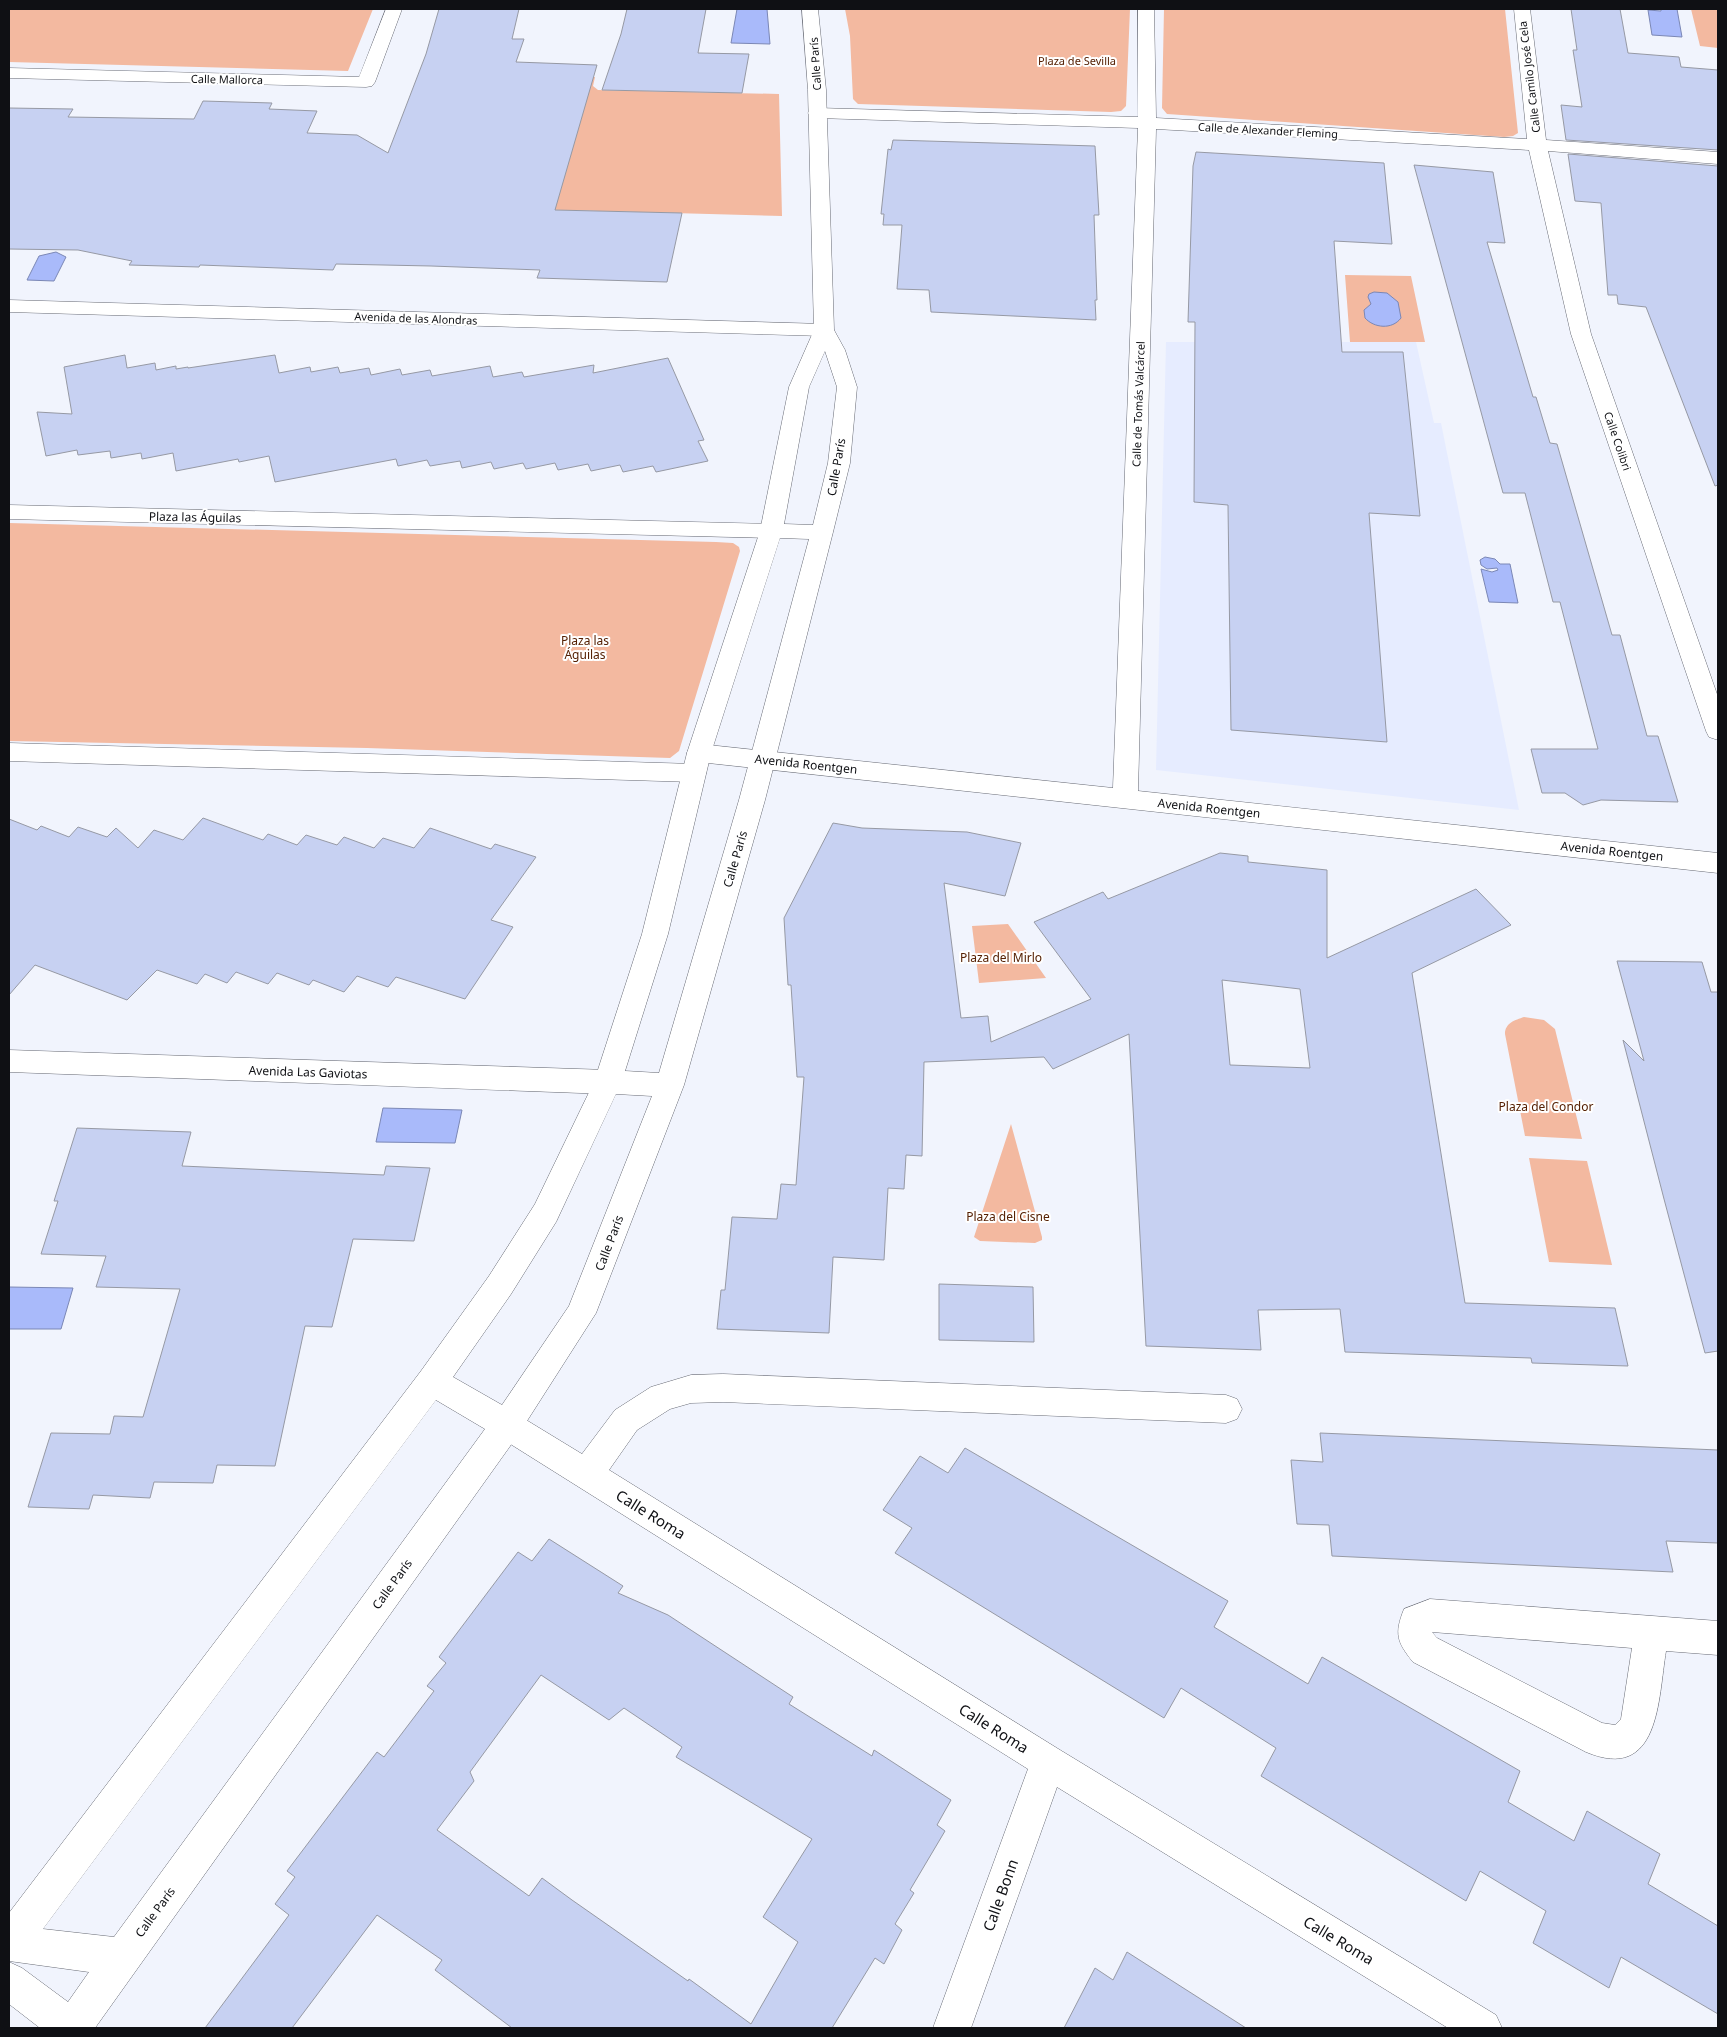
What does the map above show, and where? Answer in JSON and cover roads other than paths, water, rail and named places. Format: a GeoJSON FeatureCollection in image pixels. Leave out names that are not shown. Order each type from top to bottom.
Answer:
{"type":"FeatureCollection","features":[{"type":"Feature","properties":{"kind":"street","name":"Calle Mallorca"},"geometry":{"type":"LineString","coordinates":[[9,73],[366,82],[394,9]]}},
{"type":"Feature","properties":{"kind":"street","name":"Calle París"},"geometry":{"type":"LineString","coordinates":[[9,1943],[432,1381],[500,1285],[546,1213],[608,1082],[655,934],[697,763],[771,531],[799,386],[824,330],[818,113],[810,9]]}},
{"type":"Feature","properties":{"kind":"street","name":"Calle de Tomás Valcárcel"},"geometry":{"type":"LineString","coordinates":[[1125,799],[1147,123],[1146,9]]}},
{"type":"Feature","properties":{"kind":"street","name":"Calle Camilo José Cela"},"geometry":{"type":"LineString","coordinates":[[1522,9],[1537,145]]}},
{"type":"Feature","properties":{"kind":"street","name":"Calle de Alexander Fleming"},"geometry":{"type":"LineString","coordinates":[[818,113],[1147,123],[1537,145],[1718,158]]}},
{"type":"Feature","properties":{"kind":"street","name":"Calle Colibri"},"geometry":{"type":"LineString","coordinates":[[1537,145],[1581,334],[1718,731]]}},
{"type":"Feature","properties":{"kind":"street","name":"Avenida de las Alondras"},"geometry":{"type":"LineString","coordinates":[[9,306],[824,330]]}},
{"type":"Feature","properties":{"kind":"street","name":"Calle París"},"geometry":{"type":"LineString","coordinates":[[72,2028],[507,1425],[581,1313],[670,1085],[762,760],[822,532],[839,462],[847,388],[835,350],[824,330]]}},
{"type":"Feature","properties":{"kind":"street","name":"Plaza las Águilas"},"geometry":{"type":"LineString","coordinates":[[9,512],[822,532]]}},
{"type":"Feature","properties":{"kind":"street"},"geometry":{"type":"LineString","coordinates":[[9,752],[697,763]]}},
{"type":"Feature","properties":{"kind":"street","name":"Avenida Roentgen"},"geometry":{"type":"LineString","coordinates":[[697,763],[762,760],[1718,863]]}},
{"type":"Feature","properties":{"kind":"street","name":"Avenida Las Gaviotas"},"geometry":{"type":"LineString","coordinates":[[9,1061],[670,1085]]}},
{"type":"Feature","properties":{"kind":"street","name":"Calle Roma"},"geometry":{"type":"LineString","coordinates":[[432,1381],[587,1474],[1048,1762],[1483,2028]]}},
{"type":"Feature","properties":{"kind":"street"},"geometry":{"type":"LineString","coordinates":[[587,1474],[626,1420],[662,1397],[691,1389],[723,1388],[1226,1408]]}},
{"type":"Feature","properties":{"kind":"street"},"geometry":{"type":"LineString","coordinates":[[1652,1632],[1636,1725],[1629,1738],[1614,1744],[1598,1740],[1425,1650],[1414,1636],[1416,1621],[1430,1616],[1652,1632],[1718,1638]]}},
{"type":"Feature","properties":{"kind":"street","name":"Calle Bonn"},"geometry":{"type":"LineString","coordinates":[[952,2028],[1048,1762]]}},
{"type":"Feature","properties":{"kind":"street"},"geometry":{"type":"LineString","coordinates":[[9,1943],[122,1957]]}},
{"type":"Feature","properties":{"kind":"street"},"geometry":{"type":"LineString","coordinates":[[9,1981],[72,2028]]}},
{"type":"Feature","properties":{"kind":"water"},"geometry":{"type":"Polygon","coordinates":[[[737,9],[767,9],[770,44],[731,43],[737,9]]]}},
{"type":"Feature","properties":{"kind":"water"},"geometry":{"type":"Polygon","coordinates":[[[1661,9],[1677,9],[1682,37],[1652,35],[1648,10],[1661,11],[1661,9]]]}},
{"type":"Feature","properties":{"kind":"water"},"geometry":{"type":"Polygon","coordinates":[[[56,252],[66,257],[54,281],[27,280],[39,256],[56,252]]]}},
{"type":"Feature","properties":{"kind":"water"},"geometry":{"type":"Polygon","coordinates":[[[1374,292],[1387,293],[1398,302],[1401,318],[1397,322],[1388,326],[1378,326],[1365,318],[1364,310],[1371,304],[1368,297],[1369,294],[1374,292]]]}},
{"type":"Feature","properties":{"kind":"water"},"geometry":{"type":"Polygon","coordinates":[[[1485,557],[1495,559],[1500,564],[1510,564],[1518,603],[1489,602],[1481,569],[1492,572],[1498,570],[1497,568],[1487,569],[1481,565],[1480,560],[1485,557]]]}},
{"type":"Feature","properties":{"kind":"water"},"geometry":{"type":"Polygon","coordinates":[[[383,1108],[462,1110],[455,1143],[376,1142],[383,1108]]]}},
{"type":"Feature","properties":{"kind":"water"},"geometry":{"type":"Polygon","coordinates":[[[9,1287],[73,1288],[61,1329],[9,1329],[9,1287]]]}},
{"type":"Feature","properties":{"kind":"park label","name":"Plaza de Sevilla"},"geometry":{"type":"Point","coordinates":[1077,60]}},
{"type":"Feature","properties":{"kind":"park label","name":"Plaza del Mirlo"},"geometry":{"type":"Point","coordinates":[1001,957]}},
{"type":"Feature","properties":{"kind":"park label","name":"Plaza del Condor"},"geometry":{"type":"Point","coordinates":[1546,1106]}},
{"type":"Feature","properties":{"kind":"park label","name":"Plaza del Cisne"},"geometry":{"type":"Point","coordinates":[1008,1216]}}]}
